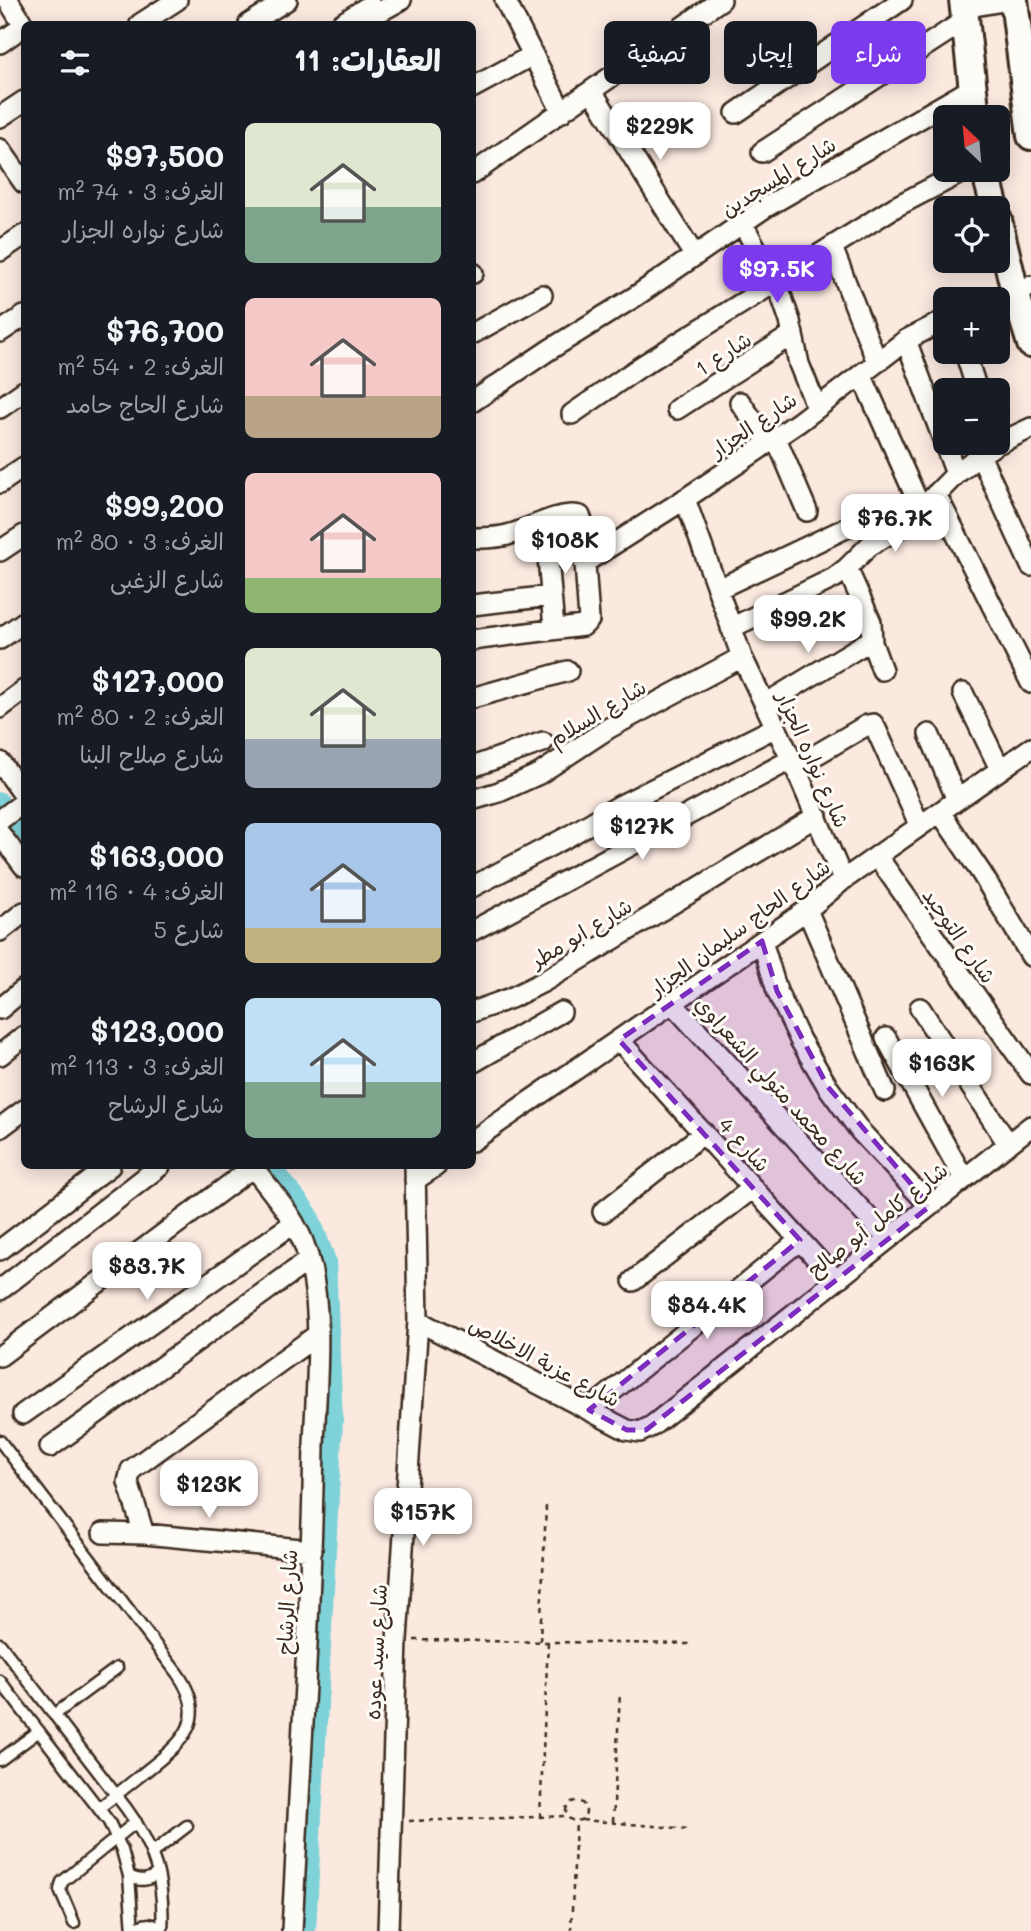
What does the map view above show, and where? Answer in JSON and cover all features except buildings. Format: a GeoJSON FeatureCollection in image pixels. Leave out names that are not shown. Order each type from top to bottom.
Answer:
{"type":"FeatureCollection","features":[{"type":"Feature","properties":{"kind":"street"},"geometry":{"type":"LineString","coordinates":[[8,0],[21,21]]}},
{"type":"Feature","properties":{"kind":"street"},"geometry":{"type":"LineString","coordinates":[[142,21],[154,6],[177,0]]}},
{"type":"Feature","properties":{"kind":"street"},"geometry":{"type":"LineString","coordinates":[[254,21],[287,0]]}},
{"type":"Feature","properties":{"kind":"street"},"geometry":{"type":"LineString","coordinates":[[348,21],[401,0]]}},
{"type":"Feature","properties":{"kind":"street"},"geometry":{"type":"LineString","coordinates":[[476,171],[721,0]]}},
{"type":"Feature","properties":{"kind":"street"},"geometry":{"type":"LineString","coordinates":[[736,113],[902,0]]}},
{"type":"Feature","properties":{"kind":"street"},"geometry":{"type":"LineString","coordinates":[[762,152],[963,10],[1011,0],[1026,58],[1031,136]]}},
{"type":"Feature","properties":{"kind":"street"},"geometry":{"type":"LineString","coordinates":[[509,1],[562,112]]}},
{"type":"Feature","properties":{"kind":"street"},"geometry":{"type":"LineString","coordinates":[[963,10],[974,105]]}},
{"type":"Feature","properties":{"kind":"street"},"geometry":{"type":"LineString","coordinates":[[0,43],[21,28]]}},
{"type":"Feature","properties":{"kind":"street"},"geometry":{"type":"LineString","coordinates":[[476,86],[533,55]]}},
{"type":"Feature","properties":{"kind":"street","name":"شارع المسجدين"},"geometry":{"type":"LineString","coordinates":[[476,399],[636,296],[775,201],[971,89]]}},
{"type":"Feature","properties":{"kind":"street"},"geometry":{"type":"LineString","coordinates":[[592,91],[694,255]]}},
{"type":"Feature","properties":{"kind":"street"},"geometry":{"type":"LineString","coordinates":[[0,117],[21,103]]}},
{"type":"Feature","properties":{"kind":"street"},"geometry":{"type":"LineString","coordinates":[[2,157],[21,175]]}},
{"type":"Feature","properties":{"kind":"street"},"geometry":{"type":"LineString","coordinates":[[572,414],[640,367],[895,207],[943,182]]}},
{"type":"Feature","properties":{"kind":"street"},"geometry":{"type":"LineString","coordinates":[[744,223],[776,282],[786,307],[799,364],[817,408]]}},
{"type":"Feature","properties":{"kind":"street"},"geometry":{"type":"LineString","coordinates":[[0,251],[21,237]]}},
{"type":"Feature","properties":{"kind":"street"},"geometry":{"type":"LineString","coordinates":[[832,247],[877,362]]}},
{"type":"Feature","properties":{"kind":"street"},"geometry":{"type":"LineString","coordinates":[[1010,273],[1031,344]]}},
{"type":"Feature","properties":{"kind":"street"},"geometry":{"type":"LineString","coordinates":[[476,332],[542,295]]}},
{"type":"Feature","properties":{"kind":"street"},"geometry":{"type":"LineString","coordinates":[[0,332],[21,318]]}},
{"type":"Feature","properties":{"kind":"street","name":"شارع الجزار"},"geometry":{"type":"LineString","coordinates":[[584,562],[685,499],[817,408],[906,340],[933,326]]}},
{"type":"Feature","properties":{"kind":"street","name":"شارع 1"},"geometry":{"type":"LineString","coordinates":[[677,409],[793,334]]}},
{"type":"Feature","properties":{"kind":"street"},"geometry":{"type":"LineString","coordinates":[[906,340],[956,474]]}},
{"type":"Feature","properties":{"kind":"street"},"geometry":{"type":"LineString","coordinates":[[861,374],[922,511]]}},
{"type":"Feature","properties":{"kind":"street"},"geometry":{"type":"LineString","coordinates":[[0,408],[21,393]]}},
{"type":"Feature","properties":{"kind":"street"},"geometry":{"type":"LineString","coordinates":[[740,402],[772,440],[807,511]]}},
{"type":"Feature","properties":{"kind":"street"},"geometry":{"type":"LineString","coordinates":[[1010,438],[1031,428]]}},
{"type":"Feature","properties":{"kind":"street"},"geometry":{"type":"LineString","coordinates":[[732,628],[834,578],[869,546],[902,527],[922,511],[956,474],[981,455]]}},
{"type":"Feature","properties":{"kind":"street"},"geometry":{"type":"LineString","coordinates":[[992,455],[1031,566]]}},
{"type":"Feature","properties":{"kind":"street"},"geometry":{"type":"LineString","coordinates":[[0,482],[21,469]]}},
{"type":"Feature","properties":{"kind":"street"},"geometry":{"type":"LineString","coordinates":[[936,494],[1031,683]]}},
{"type":"Feature","properties":{"kind":"street","name":"شارع نواره الجزار"},"geometry":{"type":"LineString","coordinates":[[685,499],[742,657],[793,763],[843,880]]}},
{"type":"Feature","properties":{"kind":"street"},"geometry":{"type":"LineString","coordinates":[[476,538],[512,534],[545,521],[575,514],[580,516],[589,622],[583,626],[476,639]]}},
{"type":"Feature","properties":{"kind":"street"},"geometry":{"type":"LineString","coordinates":[[718,589],[865,519]]}},
{"type":"Feature","properties":{"kind":"street"},"geometry":{"type":"LineString","coordinates":[[545,521],[554,629]]}},
{"type":"Feature","properties":{"kind":"street"},"geometry":{"type":"LineString","coordinates":[[0,551],[21,537]]}},
{"type":"Feature","properties":{"kind":"street"},"geometry":{"type":"LineString","coordinates":[[847,568],[871,622],[872,640],[882,670]]}},
{"type":"Feature","properties":{"kind":"street"},"geometry":{"type":"LineString","coordinates":[[476,605],[551,596]]}},
{"type":"Feature","properties":{"kind":"street"},"geometry":{"type":"LineString","coordinates":[[0,639],[21,624]]}},
{"type":"Feature","properties":{"kind":"street"},"geometry":{"type":"LineString","coordinates":[[765,705],[872,640]]}},
{"type":"Feature","properties":{"kind":"street","name":"شارع السلام"},"geometry":{"type":"LineString","coordinates":[[476,799],[539,774],[609,728],[742,657]]}},
{"type":"Feature","properties":{"kind":"street"},"geometry":{"type":"LineString","coordinates":[[476,697],[568,671]]}},
{"type":"Feature","properties":{"kind":"street"},"geometry":{"type":"LineString","coordinates":[[0,708],[21,692]]}},
{"type":"Feature","properties":{"kind":"street"},"geometry":{"type":"LineString","coordinates":[[963,693],[1000,769]]}},
{"type":"Feature","properties":{"kind":"street"},"geometry":{"type":"LineString","coordinates":[[476,929],[867,725],[873,724],[876,729],[920,825]]}},
{"type":"Feature","properties":{"kind":"street"},"geometry":{"type":"LineString","coordinates":[[476,885],[569,836],[618,806],[776,727]]}},
{"type":"Feature","properties":{"kind":"street"},"geometry":{"type":"LineString","coordinates":[[929,734],[957,800]]}},
{"type":"Feature","properties":{"kind":"street"},"geometry":{"type":"LineString","coordinates":[[476,766],[543,742]]}},
{"type":"Feature","properties":{"kind":"street","name":"شارع الحاج سليمان الجزار"},"geometry":{"type":"LineString","coordinates":[[476,1138],[807,910],[843,880],[1031,748]]}},
{"type":"Feature","properties":{"kind":"street"},"geometry":{"type":"LineString","coordinates":[[0,762],[21,791]]}},
{"type":"Feature","properties":{"kind":"street"},"geometry":{"type":"LineString","coordinates":[[0,820],[21,804]]}},
{"type":"Feature","properties":{"kind":"street"},"geometry":{"type":"LineString","coordinates":[[940,812],[982,874],[1031,956]]}},
{"type":"Feature","properties":{"kind":"street","name":"شارع ابو مطر"},"geometry":{"type":"LineString","coordinates":[[476,1011],[511,998],[543,982],[817,816]]}},
{"type":"Feature","properties":{"kind":"street"},"geometry":{"type":"LineString","coordinates":[[3,846],[21,863]]}},
{"type":"Feature","properties":{"kind":"street","name":"شارع التوحيد"},"geometry":{"type":"LineString","coordinates":[[877,856],[1031,1074]]}},
{"type":"Feature","properties":{"kind":"street"},"geometry":{"type":"LineString","coordinates":[[807,910],[885,1091]]}},
{"type":"Feature","properties":{"kind":"street"},"geometry":{"type":"LineString","coordinates":[[0,931],[21,914]]}},
{"type":"Feature","properties":{"kind":"street"},"geometry":{"type":"LineString","coordinates":[[762,941],[777,990],[800,1040],[828,1087],[860,1131],[930,1206]]}},
{"type":"Feature","properties":{"kind":"street"},"geometry":{"type":"LineString","coordinates":[[0,1009],[21,992]]}},
{"type":"Feature","properties":{"kind":"street","name":"شارع محمد متولي الشعراوي"},"geometry":{"type":"LineString","coordinates":[[672,1003],[888,1239]]}},
{"type":"Feature","properties":{"kind":"street"},"geometry":{"type":"LineString","coordinates":[[920,1008],[1008,1144]]}},
{"type":"Feature","properties":{"kind":"street"},"geometry":{"type":"LineString","coordinates":[[476,1061],[561,1012]]}},
{"type":"Feature","properties":{"kind":"street"},"geometry":{"type":"LineString","coordinates":[[0,1055],[21,1038]]}},
{"type":"Feature","properties":{"kind":"street"},"geometry":{"type":"LineString","coordinates":[[886,1038],[964,1179]]}},
{"type":"Feature","properties":{"kind":"street","name":"شارع 4"},"geometry":{"type":"LineString","coordinates":[[619,1040],[836,1280]]}},
{"type":"Feature","properties":{"kind":"street"},"geometry":{"type":"LineString","coordinates":[[0,1128],[21,1112]]}},
{"type":"Feature","properties":{"kind":"street","name":"شارع كامل أبو صالح"},"geometry":{"type":"LineString","coordinates":[[652,1426],[1031,1126]]}},
{"type":"Feature","properties":{"kind":"street"},"geometry":{"type":"LineString","coordinates":[[603,1212],[704,1133]]}},
{"type":"Feature","properties":{"kind":"street"},"geometry":{"type":"LineString","coordinates":[[0,1250],[106,1169]]}},
{"type":"Feature","properties":{"kind":"street"},"geometry":{"type":"LineString","coordinates":[[0,1290],[156,1169]]}},
{"type":"Feature","properties":{"kind":"street"},"geometry":{"type":"LineString","coordinates":[[0,1356],[249,1169]]}},
{"type":"Feature","properties":{"kind":"street","name":"شارع الرشاح"},"geometry":{"type":"LineString","coordinates":[[255,1169],[293,1223],[306,1248],[315,1291],[317,1335],[312,1550],[292,1931]]}},
{"type":"Feature","properties":{"kind":"street","name":"شارع سيد عوده"},"geometry":{"type":"LineString","coordinates":[[388,1931],[397,1640],[418,1321],[415,1173]]}},
{"type":"Feature","properties":{"kind":"street"},"geometry":{"type":"LineString","coordinates":[[633,1282],[753,1188]]}},
{"type":"Feature","properties":{"kind":"street"},"geometry":{"type":"LineString","coordinates":[[23,1414],[293,1223]]}},
{"type":"Feature","properties":{"kind":"street"},"geometry":{"type":"LineString","coordinates":[[589,1410],[800,1240]]}},
{"type":"Feature","properties":{"kind":"street"},"geometry":{"type":"LineString","coordinates":[[50,1447],[309,1260]]}},
{"type":"Feature","properties":{"kind":"street","name":"شارع عزبة الاخلاص"},"geometry":{"type":"LineString","coordinates":[[418,1321],[627,1430],[640,1432],[652,1426]]}},
{"type":"Feature","properties":{"kind":"street"},"geometry":{"type":"LineString","coordinates":[[144,1534],[128,1482],[131,1471],[317,1335]]}},
{"type":"Feature","properties":{"kind":"street"},"geometry":{"type":"LineString","coordinates":[[103,1533],[144,1534],[312,1550]]}},
{"type":"Feature","properties":{"kind":"lane"},"geometry":{"type":"LineString","coordinates":[[0,1441],[187,1686],[192,1702],[191,1719],[185,1735],[174,1748],[99,1808]]}},
{"type":"Feature","properties":{"kind":"lane"},"geometry":{"type":"LineString","coordinates":[[0,1644],[136,1822],[152,1853],[158,1873],[162,1893],[161,1931]]}},
{"type":"Feature","properties":{"kind":"lane"},"geometry":{"type":"LineString","coordinates":[[54,1715],[117,1668]]}},
{"type":"Feature","properties":{"kind":"lane"},"geometry":{"type":"LineString","coordinates":[[1,1685],[99,1808],[117,1837],[129,1876],[133,1930]]}},
{"type":"Feature","properties":{"kind":"lane"},"geometry":{"type":"LineString","coordinates":[[0,1760],[39,1731]]}},
{"type":"Feature","properties":{"kind":"lane"},"geometry":{"type":"LineString","coordinates":[[74,1923],[60,1890],[62,1882],[136,1822]]}},
{"type":"Feature","properties":{"kind":"lane"},"geometry":{"type":"LineString","coordinates":[[152,1853],[187,1826]]}},
{"type":"Feature","properties":{"kind":"lane"},"geometry":{"type":"LineString","coordinates":[[129,1876],[144,1880],[158,1873]]}},
{"type":"Feature","properties":{"kind":"lane"},"geometry":{"type":"LineString","coordinates":[[133,1930],[140,1924],[149,1923],[161,1931]]}},
{"type":"Feature","properties":{"kind":"path"},"geometry":{"type":"LineString","coordinates":[[540,1641],[546,1506]]}},
{"type":"Feature","properties":{"kind":"path"},"geometry":{"type":"LineString","coordinates":[[397,1640],[690,1644]]}},
{"type":"Feature","properties":{"kind":"path"},"geometry":{"type":"LineString","coordinates":[[540,1817],[548,1641]]}},
{"type":"Feature","properties":{"kind":"path"},"geometry":{"type":"LineString","coordinates":[[613,1822],[620,1693]]}},
{"type":"Feature","properties":{"kind":"path"},"geometry":{"type":"LineString","coordinates":[[582,1820],[586,1810],[579,1801],[573,1801],[566,1810],[567,1816],[576,1822],[582,1820],[689,1829]]}},
{"type":"Feature","properties":{"kind":"path"},"geometry":{"type":"LineString","coordinates":[[391,1821],[567,1816]]}},
{"type":"Feature","properties":{"kind":"path"},"geometry":{"type":"LineString","coordinates":[[571,1931],[576,1822]]}},
{"type":"Feature","properties":{"kind":"highlighted area"},"geometry":{"type":"Polygon","coordinates":[[[762,941],[777,991],[828,1087],[930,1206],[646,1430],[627,1430],[589,1410],[800,1240],[619,1040],[762,941]]]}},
{"type":"Feature","properties":{"kind":"waterway"},"geometry":{"type":"LineString","coordinates":[[0,800],[21,829]]}},
{"type":"Feature","properties":{"kind":"waterway"},"geometry":{"type":"LineString","coordinates":[[275,1169],[310,1213],[328,1260],[335,1420],[308,1931]]}}]}
